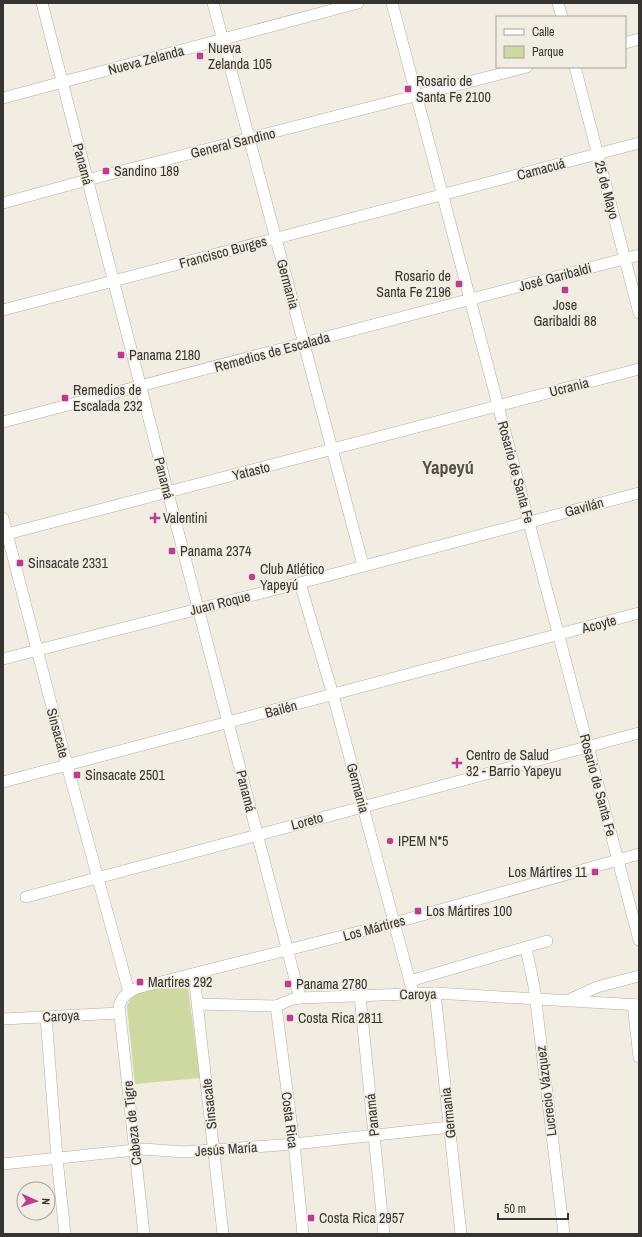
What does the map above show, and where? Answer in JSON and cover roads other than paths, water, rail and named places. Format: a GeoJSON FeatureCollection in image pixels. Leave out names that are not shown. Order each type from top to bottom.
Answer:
{"type":"FeatureCollection","features":[{"type":"Feature","properties":{"kind":"street","name":"Panamá"},"geometry":{"type":"LineString","coordinates":[[42,3],[300,998]]}},
{"type":"Feature","properties":{"kind":"street","name":"Germania"},"geometry":{"type":"LineString","coordinates":[[213,3],[363,565]]}},
{"type":"Feature","properties":{"kind":"street","name":"Nueva Zelanda"},"geometry":{"type":"LineString","coordinates":[[3,98],[358,3]]}},
{"type":"Feature","properties":{"kind":"street","name":"Rosario de Santa Fe"},"geometry":{"type":"LineString","coordinates":[[392,3],[639,940]]}},
{"type":"Feature","properties":{"kind":"street"},"geometry":{"type":"LineString","coordinates":[[558,3],[562,16]]}},
{"type":"Feature","properties":{"kind":"street"},"geometry":{"type":"LineString","coordinates":[[626,43],[639,39]]}},
{"type":"Feature","properties":{"kind":"street","name":"General Sandino"},"geometry":{"type":"LineString","coordinates":[[3,203],[523,68]]}},
{"type":"Feature","properties":{"kind":"street","name":"25 de Mayo"},"geometry":{"type":"LineString","coordinates":[[575,68],[639,313]]}},
{"type":"Feature","properties":{"kind":"street","name":"Camacuá"},"geometry":{"type":"LineString","coordinates":[[443,194],[639,143]]}},
{"type":"Feature","properties":{"kind":"street","name":"Francisco Burges"},"geometry":{"type":"LineString","coordinates":[[3,310],[443,194]]}},
{"type":"Feature","properties":{"kind":"street","name":"José Garibaldi"},"geometry":{"type":"LineString","coordinates":[[471,299],[639,255]]}},
{"type":"Feature","properties":{"kind":"street","name":"Remedios de Escalada"},"geometry":{"type":"LineString","coordinates":[[3,422],[471,299]]}},
{"type":"Feature","properties":{"kind":"street","name":"Ucrania"},"geometry":{"type":"LineString","coordinates":[[498,405],[639,369]]}},
{"type":"Feature","properties":{"kind":"street","name":"Yatasto"},"geometry":{"type":"LineString","coordinates":[[5,535],[498,405]]}},
{"type":"Feature","properties":{"kind":"street","name":"Gavilán"},"geometry":{"type":"LineString","coordinates":[[529,522],[639,493]]}},
{"type":"Feature","properties":{"kind":"street","name":"Sinsacate"},"geometry":{"type":"LineString","coordinates":[[3,518],[5,535],[129,992]]}},
{"type":"Feature","properties":{"kind":"street","name":"Juan Roque"},"geometry":{"type":"LineString","coordinates":[[3,659],[300,583],[529,522]]}},
{"type":"Feature","properties":{"kind":"street","name":"Germania"},"geometry":{"type":"LineString","coordinates":[[300,583],[333,695],[413,993]]}},
{"type":"Feature","properties":{"kind":"street","name":"Acoyte"},"geometry":{"type":"LineString","coordinates":[[559,634],[639,613]]}},
{"type":"Feature","properties":{"kind":"street","name":"Bailén"},"geometry":{"type":"LineString","coordinates":[[3,782],[559,634]]}},
{"type":"Feature","properties":{"kind":"street","name":"Loreto"},"geometry":{"type":"LineString","coordinates":[[26,897],[639,733]]}},
{"type":"Feature","properties":{"kind":"street","name":"Los Mártires"},"geometry":{"type":"LineString","coordinates":[[129,992],[138,988],[394,923],[639,854]]}},
{"type":"Feature","properties":{"kind":"street"},"geometry":{"type":"LineString","coordinates":[[410,981],[547,941]]}},
{"type":"Feature","properties":{"kind":"street","name":"Lucrecio Vázquez"},"geometry":{"type":"LineString","coordinates":[[526,948],[535,998],[564,1234]]}},
{"type":"Feature","properties":{"kind":"street","name":"Sinsacate"},"geometry":{"type":"LineString","coordinates":[[194,975],[223,1234]]}},
{"type":"Feature","properties":{"kind":"street"},"geometry":{"type":"LineString","coordinates":[[568,1000],[597,988],[639,976]]}},
{"type":"Feature","properties":{"kind":"street"},"geometry":{"type":"LineString","coordinates":[[119,1012],[120,1001],[129,992]]}},
{"type":"Feature","properties":{"kind":"street","name":"Caroya"},"geometry":{"type":"LineString","coordinates":[[198,1004],[276,1006],[293,999],[300,998],[413,993],[636,1004]]}},
{"type":"Feature","properties":{"kind":"street","name":"Germania"},"geometry":{"type":"LineString","coordinates":[[435,993],[461,1234]]}},
{"type":"Feature","properties":{"kind":"street","name":"Panamá"},"geometry":{"type":"LineString","coordinates":[[360,996],[384,1234]]}},
{"type":"Feature","properties":{"kind":"street"},"geometry":{"type":"LineString","coordinates":[[636,1004],[639,1057]]}},
{"type":"Feature","properties":{"kind":"street","name":"Costa Rica"},"geometry":{"type":"LineString","coordinates":[[276,1006],[294,1144],[303,1234]]}},
{"type":"Feature","properties":{"kind":"street","name":"Caroya"},"geometry":{"type":"LineString","coordinates":[[3,1019],[119,1012]]}},
{"type":"Feature","properties":{"kind":"street","name":"Cabeza de Tigre"},"geometry":{"type":"LineString","coordinates":[[119,1012],[144,1234]]}},
{"type":"Feature","properties":{"kind":"street"},"geometry":{"type":"LineString","coordinates":[[46,1016],[57,1158],[65,1234]]}},
{"type":"Feature","properties":{"kind":"street","name":"Jesús María"},"geometry":{"type":"LineString","coordinates":[[3,1164],[149,1149],[184,1152],[294,1144],[450,1127]]}},
{"type":"Feature","properties":{"kind":"place","name":"Nueva Zelanda 105"},"geometry":{"type":"Point","coordinates":[200,56]}},
{"type":"Feature","properties":{"kind":"place","name":"Rosario de Santa Fe 2100"},"geometry":{"type":"Point","coordinates":[408,89]}},
{"type":"Feature","properties":{"kind":"place","name":"Sandino 189"},"geometry":{"type":"Point","coordinates":[106,171]}},
{"type":"Feature","properties":{"kind":"place","name":"Rosario de Santa Fe 2196"},"geometry":{"type":"Point","coordinates":[459,284]}},
{"type":"Feature","properties":{"kind":"place","name":"Jose Garibaldi 88"},"geometry":{"type":"Point","coordinates":[565,290]}},
{"type":"Feature","properties":{"kind":"place","name":"Panama 2180"},"geometry":{"type":"Point","coordinates":[121,355]}},
{"type":"Feature","properties":{"kind":"place","name":"Remedios de Escalada 232"},"geometry":{"type":"Point","coordinates":[65,398]}},
{"type":"Feature","properties":{"kind":"place","name":"Valentini"},"geometry":{"type":"Point","coordinates":[155,518]}},
{"type":"Feature","properties":{"kind":"place","name":"Panama 2374"},"geometry":{"type":"Point","coordinates":[172,551]}},
{"type":"Feature","properties":{"kind":"place","name":"Sinsacate 2331"},"geometry":{"type":"Point","coordinates":[20,563]}},
{"type":"Feature","properties":{"kind":"place","name":"Club Atlético Yapeyú"},"geometry":{"type":"Point","coordinates":[252,577]}},
{"type":"Feature","properties":{"kind":"place","name":"Centro de Salud 32 - Barrio Yapeyu"},"geometry":{"type":"Point","coordinates":[457,763]}},
{"type":"Feature","properties":{"kind":"place","name":"Sinsacate 2501"},"geometry":{"type":"Point","coordinates":[77,775]}},
{"type":"Feature","properties":{"kind":"place","name":"IPEM N*5"},"geometry":{"type":"Point","coordinates":[390,841]}},
{"type":"Feature","properties":{"kind":"place","name":"Los Mártires 11"},"geometry":{"type":"Point","coordinates":[595,872]}},
{"type":"Feature","properties":{"kind":"place","name":"Los Mártires 100"},"geometry":{"type":"Point","coordinates":[418,911]}},
{"type":"Feature","properties":{"kind":"place","name":"Martires 292"},"geometry":{"type":"Point","coordinates":[140,982]}},
{"type":"Feature","properties":{"kind":"place","name":"Panama 2780"},"geometry":{"type":"Point","coordinates":[288,984]}},
{"type":"Feature","properties":{"kind":"place","name":"Costa Rica 2811"},"geometry":{"type":"Point","coordinates":[290,1018]}},
{"type":"Feature","properties":{"kind":"place","name":"Costa Rica 2957"},"geometry":{"type":"Point","coordinates":[311,1218]}},
{"type":"Feature","properties":{"kind":"district","name":"Yapeyú"},"geometry":{"type":"Point","coordinates":[448,468]}}]}
